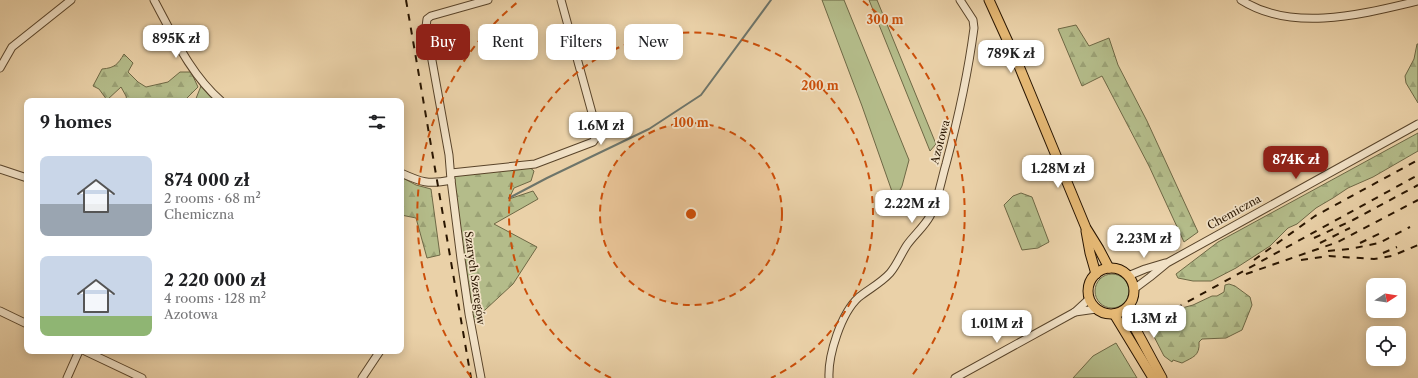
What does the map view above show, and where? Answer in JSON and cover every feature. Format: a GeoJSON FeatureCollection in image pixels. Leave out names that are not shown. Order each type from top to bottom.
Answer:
{"type":"FeatureCollection","features":[{"type":"Feature","properties":{"kind":"main road"},"geometry":{"type":"LineString","coordinates":[[989,0],[1019,66],[1086,228],[1109,268]]}},
{"type":"Feature","properties":{"kind":"main road"},"geometry":{"type":"LineString","coordinates":[[1086,228],[1090,253],[1096,274]]}},
{"type":"Feature","properties":{"kind":"main road"},"geometry":{"type":"LineString","coordinates":[[1109,268],[1118,269],[1128,276],[1134,289],[1133,299],[1127,308],[1114,314],[1104,313],[1096,309],[1089,299],[1088,288],[1092,278],[1100,271],[1109,268]]}},
{"type":"Feature","properties":{"kind":"main road"},"geometry":{"type":"LineString","coordinates":[[1127,308],[1135,328],[1162,378]]}},
{"type":"Feature","properties":{"kind":"main road"},"geometry":{"type":"LineString","coordinates":[[1114,314],[1153,378]]}},
{"type":"Feature","properties":{"kind":"street"},"geometry":{"type":"LineString","coordinates":[[0,68],[12,47],[72,0]]}},
{"type":"Feature","properties":{"kind":"street"},"geometry":{"type":"LineString","coordinates":[[154,0],[189,64],[199,79],[218,98]]}},
{"type":"Feature","properties":{"kind":"street","name":"Szarych Szeregów"},"geometry":{"type":"LineString","coordinates":[[481,378],[466,290],[449,155],[426,23],[431,16],[488,0]]}},
{"type":"Feature","properties":{"kind":"street"},"geometry":{"type":"LineString","coordinates":[[404,174],[420,181],[430,183],[451,176],[535,164],[593,142],[597,136],[597,131],[561,0]]}},
{"type":"Feature","properties":{"kind":"street","name":"Azotowa"},"geometry":{"type":"LineString","coordinates":[[829,378],[830,360],[835,340],[851,306],[859,297],[882,281],[891,272],[908,245],[926,223],[938,192],[962,100],[974,28],[973,20],[960,0]]}},
{"type":"Feature","properties":{"kind":"street"},"geometry":{"type":"LineString","coordinates":[[1241,0],[1250,6],[1279,15],[1316,19],[1363,14],[1418,1]]}},
{"type":"Feature","properties":{"kind":"street","name":"Chemiczna"},"geometry":{"type":"LineString","coordinates":[[1134,289],[1167,263],[1184,252],[1418,124]]}},
{"type":"Feature","properties":{"kind":"street"},"geometry":{"type":"LineString","coordinates":[[0,169],[24,177]]}},
{"type":"Feature","properties":{"kind":"street","name":"Chemiczna"},"geometry":{"type":"LineString","coordinates":[[1128,276],[1145,268],[1167,263]]}},
{"type":"Feature","properties":{"kind":"street"},"geometry":{"type":"LineString","coordinates":[[955,378],[1074,312],[1089,299]]}},
{"type":"Feature","properties":{"kind":"street"},"geometry":{"type":"LineString","coordinates":[[1074,312],[1096,309]]}},
{"type":"Feature","properties":{"kind":"street"},"geometry":{"type":"LineString","coordinates":[[0,311],[24,323]]}},
{"type":"Feature","properties":{"kind":"street"},"geometry":{"type":"LineString","coordinates":[[67,378],[78,354]]}},
{"type":"Feature","properties":{"kind":"street"},"geometry":{"type":"LineString","coordinates":[[91,354],[142,378]]}},
{"type":"Feature","properties":{"kind":"street"},"geometry":{"type":"LineString","coordinates":[[362,378],[378,354]]}},
{"type":"Feature","properties":{"kind":"green space"},"geometry":{"type":"Polygon","coordinates":[[[822,0],[844,0],[909,160],[902,186],[895,200],[862,106],[822,0]]]}},
{"type":"Feature","properties":{"kind":"green space"},"geometry":{"type":"Polygon","coordinates":[[[869,0],[877,0],[936,144],[930,151],[869,0]]]}},
{"type":"Feature","properties":{"kind":"green space"},"geometry":{"type":"Polygon","coordinates":[[[1076,25],[1089,46],[1109,38],[1118,65],[1147,121],[1198,232],[1184,242],[1149,166],[1102,76],[1082,86],[1058,29],[1076,25]]]}},
{"type":"Feature","properties":{"kind":"green space"},"geometry":{"type":"Polygon","coordinates":[[[1417,44],[1418,103],[1406,83],[1405,76],[1414,59],[1417,44]]]}},
{"type":"Feature","properties":{"kind":"green space"},"geometry":{"type":"Polygon","coordinates":[[[124,54],[133,63],[128,72],[138,82],[146,87],[168,82],[180,72],[191,72],[198,87],[187,98],[126,98],[121,87],[109,98],[106,98],[99,89],[93,86],[102,69],[110,68],[116,65],[124,54]]]}},
{"type":"Feature","properties":{"kind":"green space"},"geometry":{"type":"Polygon","coordinates":[[[201,86],[212,98],[196,98],[201,86]]]}},
{"type":"Feature","properties":{"kind":"green space"},"geometry":{"type":"Polygon","coordinates":[[[1418,133],[1418,151],[1373,177],[1348,188],[1316,208],[1297,224],[1288,228],[1270,246],[1236,268],[1211,281],[1193,281],[1178,278],[1176,274],[1218,242],[1418,133]]]}},
{"type":"Feature","properties":{"kind":"green space"},"geometry":{"type":"Polygon","coordinates":[[[528,166],[534,171],[531,181],[514,188],[509,199],[533,191],[538,199],[494,224],[537,247],[513,284],[472,322],[454,178],[459,173],[528,166]]]}},
{"type":"Feature","properties":{"kind":"green space"},"geometry":{"type":"Polygon","coordinates":[[[404,179],[416,185],[431,189],[440,255],[427,258],[416,218],[404,216],[404,179]]]}},
{"type":"Feature","properties":{"kind":"green space"},"geometry":{"type":"Polygon","coordinates":[[[1021,193],[1032,197],[1049,242],[1038,248],[1022,250],[1004,205],[1013,196],[1021,193]]]}},
{"type":"Feature","properties":{"kind":"green space"},"geometry":{"type":"Polygon","coordinates":[[[1112,274],[1118,275],[1124,279],[1128,285],[1128,297],[1124,303],[1118,307],[1112,308],[1106,307],[1100,303],[1096,297],[1095,291],[1096,285],[1100,279],[1106,275],[1112,274]]]}},
{"type":"Feature","properties":{"kind":"green space"},"geometry":{"type":"Polygon","coordinates":[[[1229,284],[1235,286],[1250,297],[1252,305],[1242,330],[1226,338],[1202,339],[1199,342],[1199,347],[1195,356],[1182,363],[1173,360],[1172,362],[1164,356],[1148,325],[1154,322],[1168,325],[1181,325],[1184,321],[1180,311],[1182,308],[1193,305],[1212,296],[1217,296],[1224,292],[1225,285],[1229,284]]]}},
{"type":"Feature","properties":{"kind":"green space"},"geometry":{"type":"Polygon","coordinates":[[[1116,343],[1137,378],[1073,378],[1093,356],[1116,343]]]}},
{"type":"Feature","properties":{"kind":"waterway"},"geometry":{"type":"LineString","coordinates":[[509,198],[649,129],[701,95],[771,0]]}},
{"type":"Feature","properties":{"kind":"railway"},"geometry":{"type":"LineString","coordinates":[[406,0],[471,378]]}},
{"type":"Feature","properties":{"kind":"railway"},"geometry":{"type":"LineString","coordinates":[[1254,260],[1315,216],[1418,160]]}},
{"type":"Feature","properties":{"kind":"railway"},"geometry":{"type":"LineString","coordinates":[[1151,322],[1418,175]]}},
{"type":"Feature","properties":{"kind":"railway"},"geometry":{"type":"LineString","coordinates":[[1314,238],[1353,220],[1418,185]]}},
{"type":"Feature","properties":{"kind":"railway"},"geometry":{"type":"LineString","coordinates":[[1246,274],[1338,242],[1418,200]]}},
{"type":"Feature","properties":{"kind":"railway"},"geometry":{"type":"LineString","coordinates":[[1328,251],[1350,249],[1379,243],[1410,227]]}},
{"type":"Feature","properties":{"kind":"railway"},"geometry":{"type":"LineString","coordinates":[[1320,243],[1350,228]]}},
{"type":"Feature","properties":{"kind":"railway"},"geometry":{"type":"LineString","coordinates":[[1360,243],[1383,232]]}},
{"type":"Feature","properties":{"kind":"railway"},"geometry":{"type":"LineString","coordinates":[[1301,260],[1329,256],[1374,259],[1392,256],[1418,245]]}},
{"type":"Feature","properties":{"kind":"railway"},"geometry":{"type":"LineString","coordinates":[[1383,253],[1397,247]]}}]}
